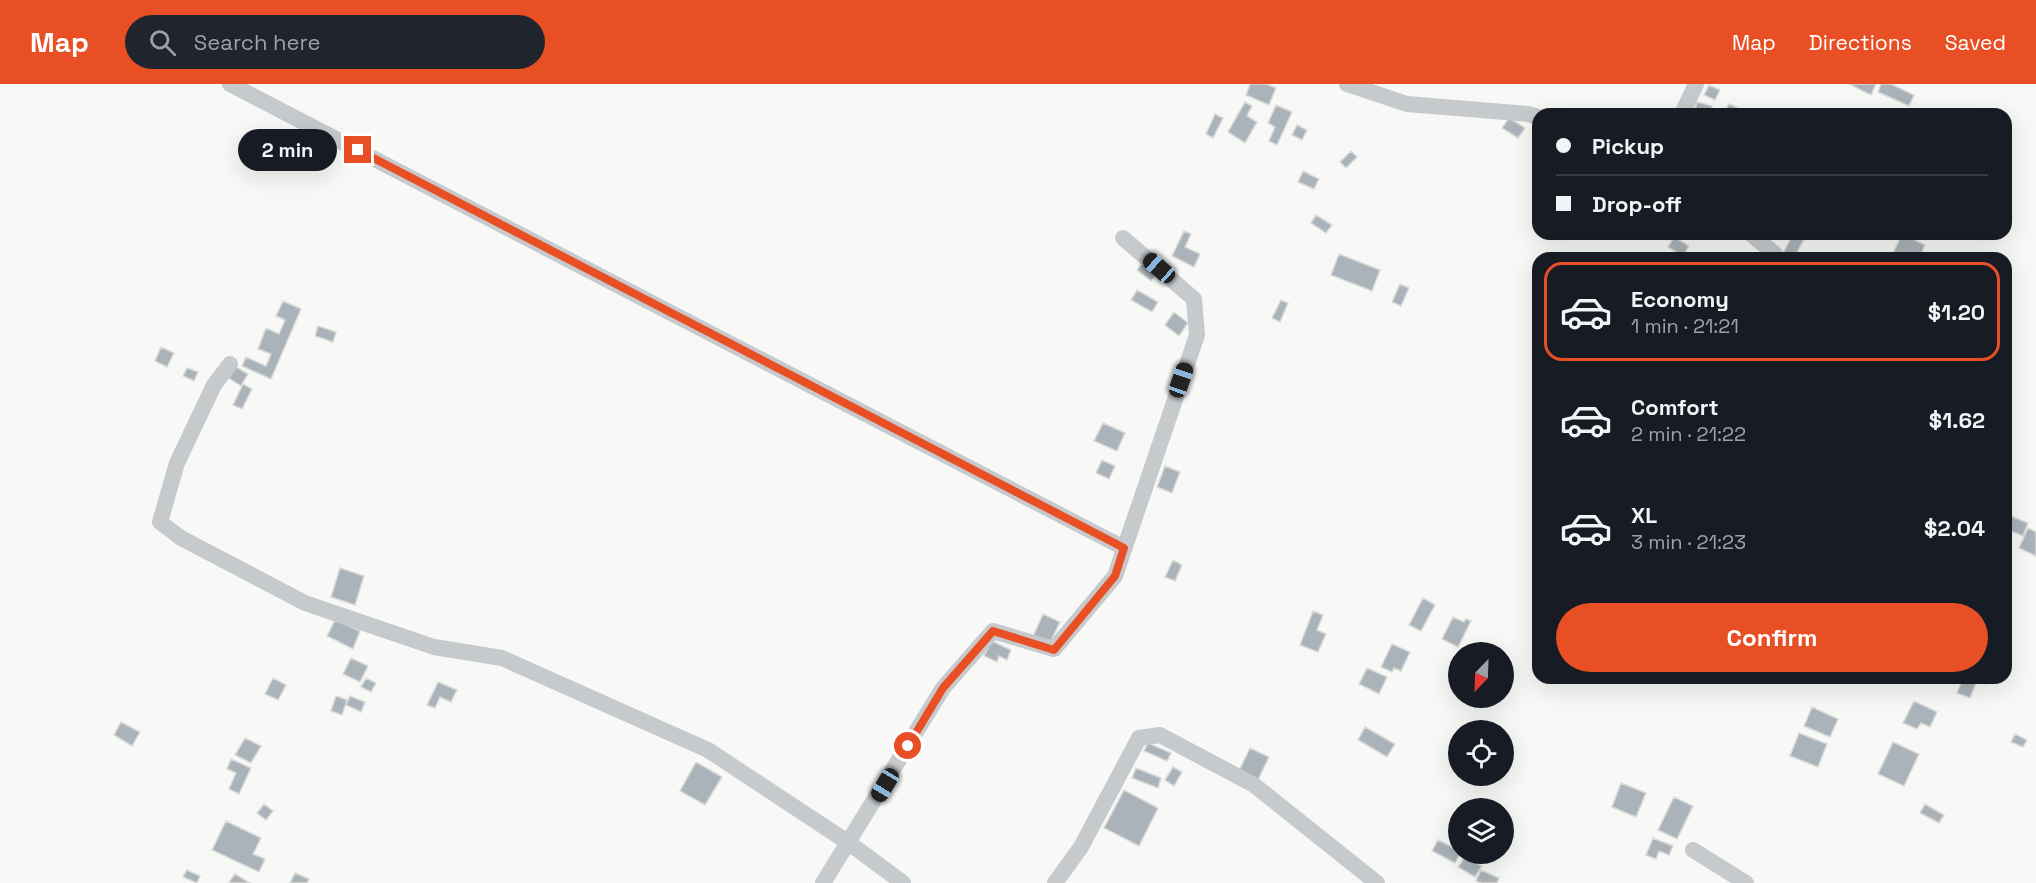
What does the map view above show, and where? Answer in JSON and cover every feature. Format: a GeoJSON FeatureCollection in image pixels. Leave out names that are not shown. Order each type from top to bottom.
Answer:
{"type":"FeatureCollection","features":[{"type":"Feature","properties":{"kind":"street"},"geometry":{"type":"LineString","coordinates":[[230,84],[1124,548]]}},
{"type":"Feature","properties":{"kind":"street"},"geometry":{"type":"LineString","coordinates":[[1347,84],[1407,104],[1532,115]]}},
{"type":"Feature","properties":{"kind":"street"},"geometry":{"type":"LineString","coordinates":[[1685,108],[1696,84]]}},
{"type":"Feature","properties":{"kind":"street"},"geometry":{"type":"LineString","coordinates":[[823,883],[943,688],[993,631],[1054,650],[1115,576],[1197,335],[1194,299],[1123,238]]}},
{"type":"Feature","properties":{"kind":"street"},"geometry":{"type":"LineString","coordinates":[[1758,240],[1773,252]]}},
{"type":"Feature","properties":{"kind":"street"},"geometry":{"type":"LineString","coordinates":[[230,364],[214,385],[177,463],[160,522],[181,538],[305,603],[434,647],[502,658],[708,750],[849,843],[903,883]]}},
{"type":"Feature","properties":{"kind":"street"},"geometry":{"type":"LineString","coordinates":[[1055,883],[1081,847],[1139,738],[1160,735],[1254,785],[1377,883]]}},
{"type":"Feature","properties":{"kind":"street"},"geometry":{"type":"LineString","coordinates":[[1693,850],[1746,883]]}},
{"type":"Feature","properties":{"kind":"building"},"geometry":{"type":"Polygon","coordinates":[[[1250,84],[1266,84],[1276,88],[1269,105],[1246,95],[1250,84]]]}},
{"type":"Feature","properties":{"kind":"building"},"geometry":{"type":"Polygon","coordinates":[[[1849,84],[1876,84],[1871,95],[1849,84]]]}},
{"type":"Feature","properties":{"kind":"building"},"geometry":{"type":"Polygon","coordinates":[[[1881,84],[1891,84],[1914,95],[1909,106],[1878,92],[1881,84]]]}},
{"type":"Feature","properties":{"kind":"building"},"geometry":{"type":"Polygon","coordinates":[[[1709,85],[1720,90],[1715,100],[1704,95],[1709,85]]]}},
{"type":"Feature","properties":{"kind":"building"},"geometry":{"type":"Polygon","coordinates":[[[1245,102],[1252,106],[1247,116],[1257,122],[1245,143],[1228,132],[1245,102]]]}},
{"type":"Feature","properties":{"kind":"building"},"geometry":{"type":"Polygon","coordinates":[[[1697,102],[1712,106],[1712,108],[1696,108],[1697,102]]]}},
{"type":"Feature","properties":{"kind":"building"},"geometry":{"type":"Polygon","coordinates":[[[1276,105],[1292,112],[1277,145],[1269,141],[1275,127],[1268,123],[1276,105]]]}},
{"type":"Feature","properties":{"kind":"building"},"geometry":{"type":"Polygon","coordinates":[[[1215,114],[1223,118],[1213,138],[1206,134],[1215,114]]]}},
{"type":"Feature","properties":{"kind":"building"},"geometry":{"type":"Polygon","coordinates":[[[1509,118],[1525,128],[1518,138],[1502,128],[1509,118]]]}},
{"type":"Feature","properties":{"kind":"building"},"geometry":{"type":"Polygon","coordinates":[[[1297,125],[1307,130],[1302,140],[1292,135],[1297,125]]]}},
{"type":"Feature","properties":{"kind":"building"},"geometry":{"type":"Polygon","coordinates":[[[1351,151],[1357,157],[1346,168],[1340,162],[1351,151]]]}},
{"type":"Feature","properties":{"kind":"building"},"geometry":{"type":"Polygon","coordinates":[[[1303,171],[1319,179],[1314,189],[1298,182],[1303,171]]]}},
{"type":"Feature","properties":{"kind":"building"},"geometry":{"type":"Polygon","coordinates":[[[1316,215],[1332,225],[1326,233],[1311,223],[1316,215]]]}},
{"type":"Feature","properties":{"kind":"building"},"geometry":{"type":"Polygon","coordinates":[[[1184,231],[1191,234],[1185,247],[1200,254],[1194,267],[1172,256],[1184,231]]]}},
{"type":"Feature","properties":{"kind":"building"},"geometry":{"type":"Polygon","coordinates":[[[1672,240],[1679,240],[1689,246],[1685,252],[1676,252],[1668,247],[1672,240]]]}},
{"type":"Feature","properties":{"kind":"building"},"geometry":{"type":"Polygon","coordinates":[[[1790,240],[1803,240],[1797,252],[1784,252],[1790,240]]]}},
{"type":"Feature","properties":{"kind":"building"},"geometry":{"type":"Polygon","coordinates":[[[1899,240],[1915,240],[1925,245],[1922,252],[1894,252],[1899,240]]]}},
{"type":"Feature","properties":{"kind":"building"},"geometry":{"type":"Polygon","coordinates":[[[1339,254],[1380,270],[1372,291],[1331,275],[1339,254]]]}},
{"type":"Feature","properties":{"kind":"building"},"geometry":{"type":"Polygon","coordinates":[[[1144,261],[1158,272],[1151,281],[1137,270],[1144,261]]]}},
{"type":"Feature","properties":{"kind":"building"},"geometry":{"type":"Polygon","coordinates":[[[1400,284],[1409,288],[1401,306],[1392,302],[1400,284]]]}},
{"type":"Feature","properties":{"kind":"building"},"geometry":{"type":"Polygon","coordinates":[[[1137,290],[1158,302],[1152,312],[1131,300],[1137,290]]]}},
{"type":"Feature","properties":{"kind":"building"},"geometry":{"type":"Polygon","coordinates":[[[1281,300],[1288,303],[1280,322],[1272,318],[1281,300]]]}},
{"type":"Feature","properties":{"kind":"building"},"geometry":{"type":"Polygon","coordinates":[[[283,301],[301,309],[271,379],[242,366],[246,357],[266,366],[271,354],[258,349],[266,328],[279,334],[285,320],[276,316],[283,301]]]}},
{"type":"Feature","properties":{"kind":"building"},"geometry":{"type":"Polygon","coordinates":[[[1174,312],[1188,323],[1179,336],[1165,325],[1174,312]]]}},
{"type":"Feature","properties":{"kind":"building"},"geometry":{"type":"Polygon","coordinates":[[[318,326],[336,332],[333,342],[315,336],[318,326]]]}},
{"type":"Feature","properties":{"kind":"building"},"geometry":{"type":"Polygon","coordinates":[[[161,347],[174,353],[167,367],[155,361],[161,347]]]}},
{"type":"Feature","properties":{"kind":"building"},"geometry":{"type":"Polygon","coordinates":[[[236,367],[248,374],[241,386],[229,378],[236,367]]]}},
{"type":"Feature","properties":{"kind":"building"},"geometry":{"type":"Polygon","coordinates":[[[187,368],[198,372],[194,381],[183,376],[187,368]]]}},
{"type":"Feature","properties":{"kind":"building"},"geometry":{"type":"Polygon","coordinates":[[[243,384],[252,389],[242,409],[233,405],[243,384]]]}},
{"type":"Feature","properties":{"kind":"building"},"geometry":{"type":"Polygon","coordinates":[[[1103,423],[1125,433],[1117,451],[1094,441],[1103,423]]]}},
{"type":"Feature","properties":{"kind":"building"},"geometry":{"type":"Polygon","coordinates":[[[1102,460],[1115,466],[1109,479],[1096,473],[1102,460]]]}},
{"type":"Feature","properties":{"kind":"building"},"geometry":{"type":"Polygon","coordinates":[[[1165,466],[1180,472],[1172,493],[1157,487],[1165,466]]]}},
{"type":"Feature","properties":{"kind":"building"},"geometry":{"type":"Polygon","coordinates":[[[2012,517],[2028,523],[2023,536],[2012,531],[2012,517]]]}},
{"type":"Feature","properties":{"kind":"building"},"geometry":{"type":"Polygon","coordinates":[[[2028,528],[2036,532],[2036,556],[2019,548],[2028,528]]]}},
{"type":"Feature","properties":{"kind":"building"},"geometry":{"type":"Polygon","coordinates":[[[1173,560],[1182,565],[1175,581],[1165,577],[1173,560]]]}},
{"type":"Feature","properties":{"kind":"building"},"geometry":{"type":"Polygon","coordinates":[[[340,568],[364,576],[355,605],[331,597],[340,568]]]}},
{"type":"Feature","properties":{"kind":"building"},"geometry":{"type":"Polygon","coordinates":[[[1423,598],[1435,605],[1421,631],[1409,625],[1423,598]]]}},
{"type":"Feature","properties":{"kind":"building"},"geometry":{"type":"Polygon","coordinates":[[[1313,611],[1323,615],[1317,630],[1326,634],[1318,652],[1300,645],[1313,611]]]}},
{"type":"Feature","properties":{"kind":"building"},"geometry":{"type":"Polygon","coordinates":[[[1043,614],[1060,622],[1048,647],[1032,639],[1043,614]]]}},
{"type":"Feature","properties":{"kind":"building"},"geometry":{"type":"Polygon","coordinates":[[[1453,617],[1464,622],[1466,619],[1471,621],[1460,642],[1448,642],[1442,639],[1453,617]]]}},
{"type":"Feature","properties":{"kind":"building"},"geometry":{"type":"Polygon","coordinates":[[[335,620],[360,631],[353,649],[327,636],[335,620]]]}},
{"type":"Feature","properties":{"kind":"building"},"geometry":{"type":"Polygon","coordinates":[[[992,641],[1011,650],[1007,660],[999,656],[997,662],[984,656],[992,641]]]}},
{"type":"Feature","properties":{"kind":"building"},"geometry":{"type":"Polygon","coordinates":[[[1392,644],[1410,652],[1401,671],[1394,668],[1392,672],[1381,667],[1392,644]]]}},
{"type":"Feature","properties":{"kind":"building"},"geometry":{"type":"Polygon","coordinates":[[[351,658],[368,666],[360,682],[343,674],[351,658]]]}},
{"type":"Feature","properties":{"kind":"building"},"geometry":{"type":"Polygon","coordinates":[[[1367,668],[1387,677],[1379,694],[1359,684],[1367,668]]]}},
{"type":"Feature","properties":{"kind":"building"},"geometry":{"type":"Polygon","coordinates":[[[273,678],[286,685],[278,700],[265,694],[273,678]]]}},
{"type":"Feature","properties":{"kind":"building"},"geometry":{"type":"Polygon","coordinates":[[[366,678],[376,683],[371,692],[361,687],[366,678]]]}},
{"type":"Feature","properties":{"kind":"building"},"geometry":{"type":"Polygon","coordinates":[[[438,682],[457,690],[451,702],[440,697],[435,708],[427,705],[438,682]]]}},
{"type":"Feature","properties":{"kind":"building"},"geometry":{"type":"Polygon","coordinates":[[[1961,684],[1976,684],[1970,698],[1957,693],[1961,684]]]}},
{"type":"Feature","properties":{"kind":"building"},"geometry":{"type":"Polygon","coordinates":[[[336,696],[347,700],[342,715],[331,711],[336,696]]]}},
{"type":"Feature","properties":{"kind":"building"},"geometry":{"type":"Polygon","coordinates":[[[350,696],[365,702],[361,712],[346,705],[350,696]]]}},
{"type":"Feature","properties":{"kind":"building"},"geometry":{"type":"Polygon","coordinates":[[[1914,701],[1937,712],[1930,727],[1921,723],[1917,729],[1903,723],[1914,701]]]}},
{"type":"Feature","properties":{"kind":"building"},"geometry":{"type":"Polygon","coordinates":[[[1812,707],[1838,719],[1830,737],[1804,726],[1812,707]]]}},
{"type":"Feature","properties":{"kind":"building"},"geometry":{"type":"Polygon","coordinates":[[[121,722],[140,732],[132,746],[114,735],[121,722]]]}},
{"type":"Feature","properties":{"kind":"building"},"geometry":{"type":"Polygon","coordinates":[[[1365,727],[1395,744],[1387,757],[1358,740],[1365,727]]]}},
{"type":"Feature","properties":{"kind":"building"},"geometry":{"type":"Polygon","coordinates":[[[1799,733],[1827,744],[1818,767],[1790,756],[1799,733]]]}},
{"type":"Feature","properties":{"kind":"building"},"geometry":{"type":"Polygon","coordinates":[[[2015,734],[2027,740],[2023,747],[2011,742],[2015,734]]]}},
{"type":"Feature","properties":{"kind":"building"},"geometry":{"type":"Polygon","coordinates":[[[245,738],[261,746],[251,763],[235,755],[245,738]]]}},
{"type":"Feature","properties":{"kind":"building"},"geometry":{"type":"Polygon","coordinates":[[[1893,742],[1919,754],[1904,786],[1878,774],[1893,742]]]}},
{"type":"Feature","properties":{"kind":"building"},"geometry":{"type":"Polygon","coordinates":[[[1148,743],[1171,753],[1167,761],[1144,751],[1148,743]]]}},
{"type":"Feature","properties":{"kind":"building"},"geometry":{"type":"Polygon","coordinates":[[[1250,748],[1269,757],[1256,784],[1237,775],[1250,748]]]}},
{"type":"Feature","properties":{"kind":"building"},"geometry":{"type":"Polygon","coordinates":[[[231,759],[251,768],[239,794],[229,789],[236,773],[227,769],[231,759]]]}},
{"type":"Feature","properties":{"kind":"building"},"geometry":{"type":"Polygon","coordinates":[[[696,762],[722,777],[705,805],[680,791],[696,762]]]}},
{"type":"Feature","properties":{"kind":"building"},"geometry":{"type":"Polygon","coordinates":[[[1173,767],[1182,772],[1174,786],[1165,780],[1173,767]]]}},
{"type":"Feature","properties":{"kind":"building"},"geometry":{"type":"Polygon","coordinates":[[[1136,768],[1161,778],[1158,788],[1132,778],[1136,768]]]}},
{"type":"Feature","properties":{"kind":"building"},"geometry":{"type":"Polygon","coordinates":[[[1621,783],[1646,793],[1636,817],[1612,807],[1621,783]]]}},
{"type":"Feature","properties":{"kind":"building"},"geometry":{"type":"Polygon","coordinates":[[[1124,790],[1158,808],[1139,846],[1104,828],[1124,790]]]}},
{"type":"Feature","properties":{"kind":"building"},"geometry":{"type":"Polygon","coordinates":[[[1674,797],[1693,806],[1677,839],[1658,830],[1674,797]]]}},
{"type":"Feature","properties":{"kind":"building"},"geometry":{"type":"Polygon","coordinates":[[[264,804],[273,811],[266,820],[257,813],[264,804]]]}},
{"type":"Feature","properties":{"kind":"building"},"geometry":{"type":"Polygon","coordinates":[[[1925,804],[1944,815],[1939,823],[1920,813],[1925,804]]]}},
{"type":"Feature","properties":{"kind":"building"},"geometry":{"type":"Polygon","coordinates":[[[226,821],[261,838],[253,854],[265,859],[259,872],[212,850],[226,821]]]}},
{"type":"Feature","properties":{"kind":"building"},"geometry":{"type":"Polygon","coordinates":[[[1653,838],[1673,846],[1669,855],[1659,851],[1656,859],[1646,855],[1653,838]]]}},
{"type":"Feature","properties":{"kind":"building"},"geometry":{"type":"Polygon","coordinates":[[[1438,840],[1448,845],[1448,859],[1432,851],[1438,840]]]}},
{"type":"Feature","properties":{"kind":"building"},"geometry":{"type":"Polygon","coordinates":[[[1460,864],[1482,866],[1475,877],[1458,867],[1460,864]]]}},
{"type":"Feature","properties":{"kind":"building"},"geometry":{"type":"Polygon","coordinates":[[[187,870],[200,876],[197,883],[183,877],[187,870]]]}},
{"type":"Feature","properties":{"kind":"building"},"geometry":{"type":"Polygon","coordinates":[[[1481,870],[1499,878],[1497,883],[1476,881],[1481,870]]]}},
{"type":"Feature","properties":{"kind":"building"},"geometry":{"type":"Polygon","coordinates":[[[295,873],[309,879],[307,883],[290,883],[295,873]]]}},
{"type":"Feature","properties":{"kind":"building"},"geometry":{"type":"Polygon","coordinates":[[[235,874],[250,883],[229,882],[235,874]]]}},
{"type":"Feature","properties":{"kind":"route"},"geometry":{"type":"LineString","coordinates":[[358,150],[1124,548],[1115,576],[1054,650],[993,631],[943,688],[908,746]]}}]}
